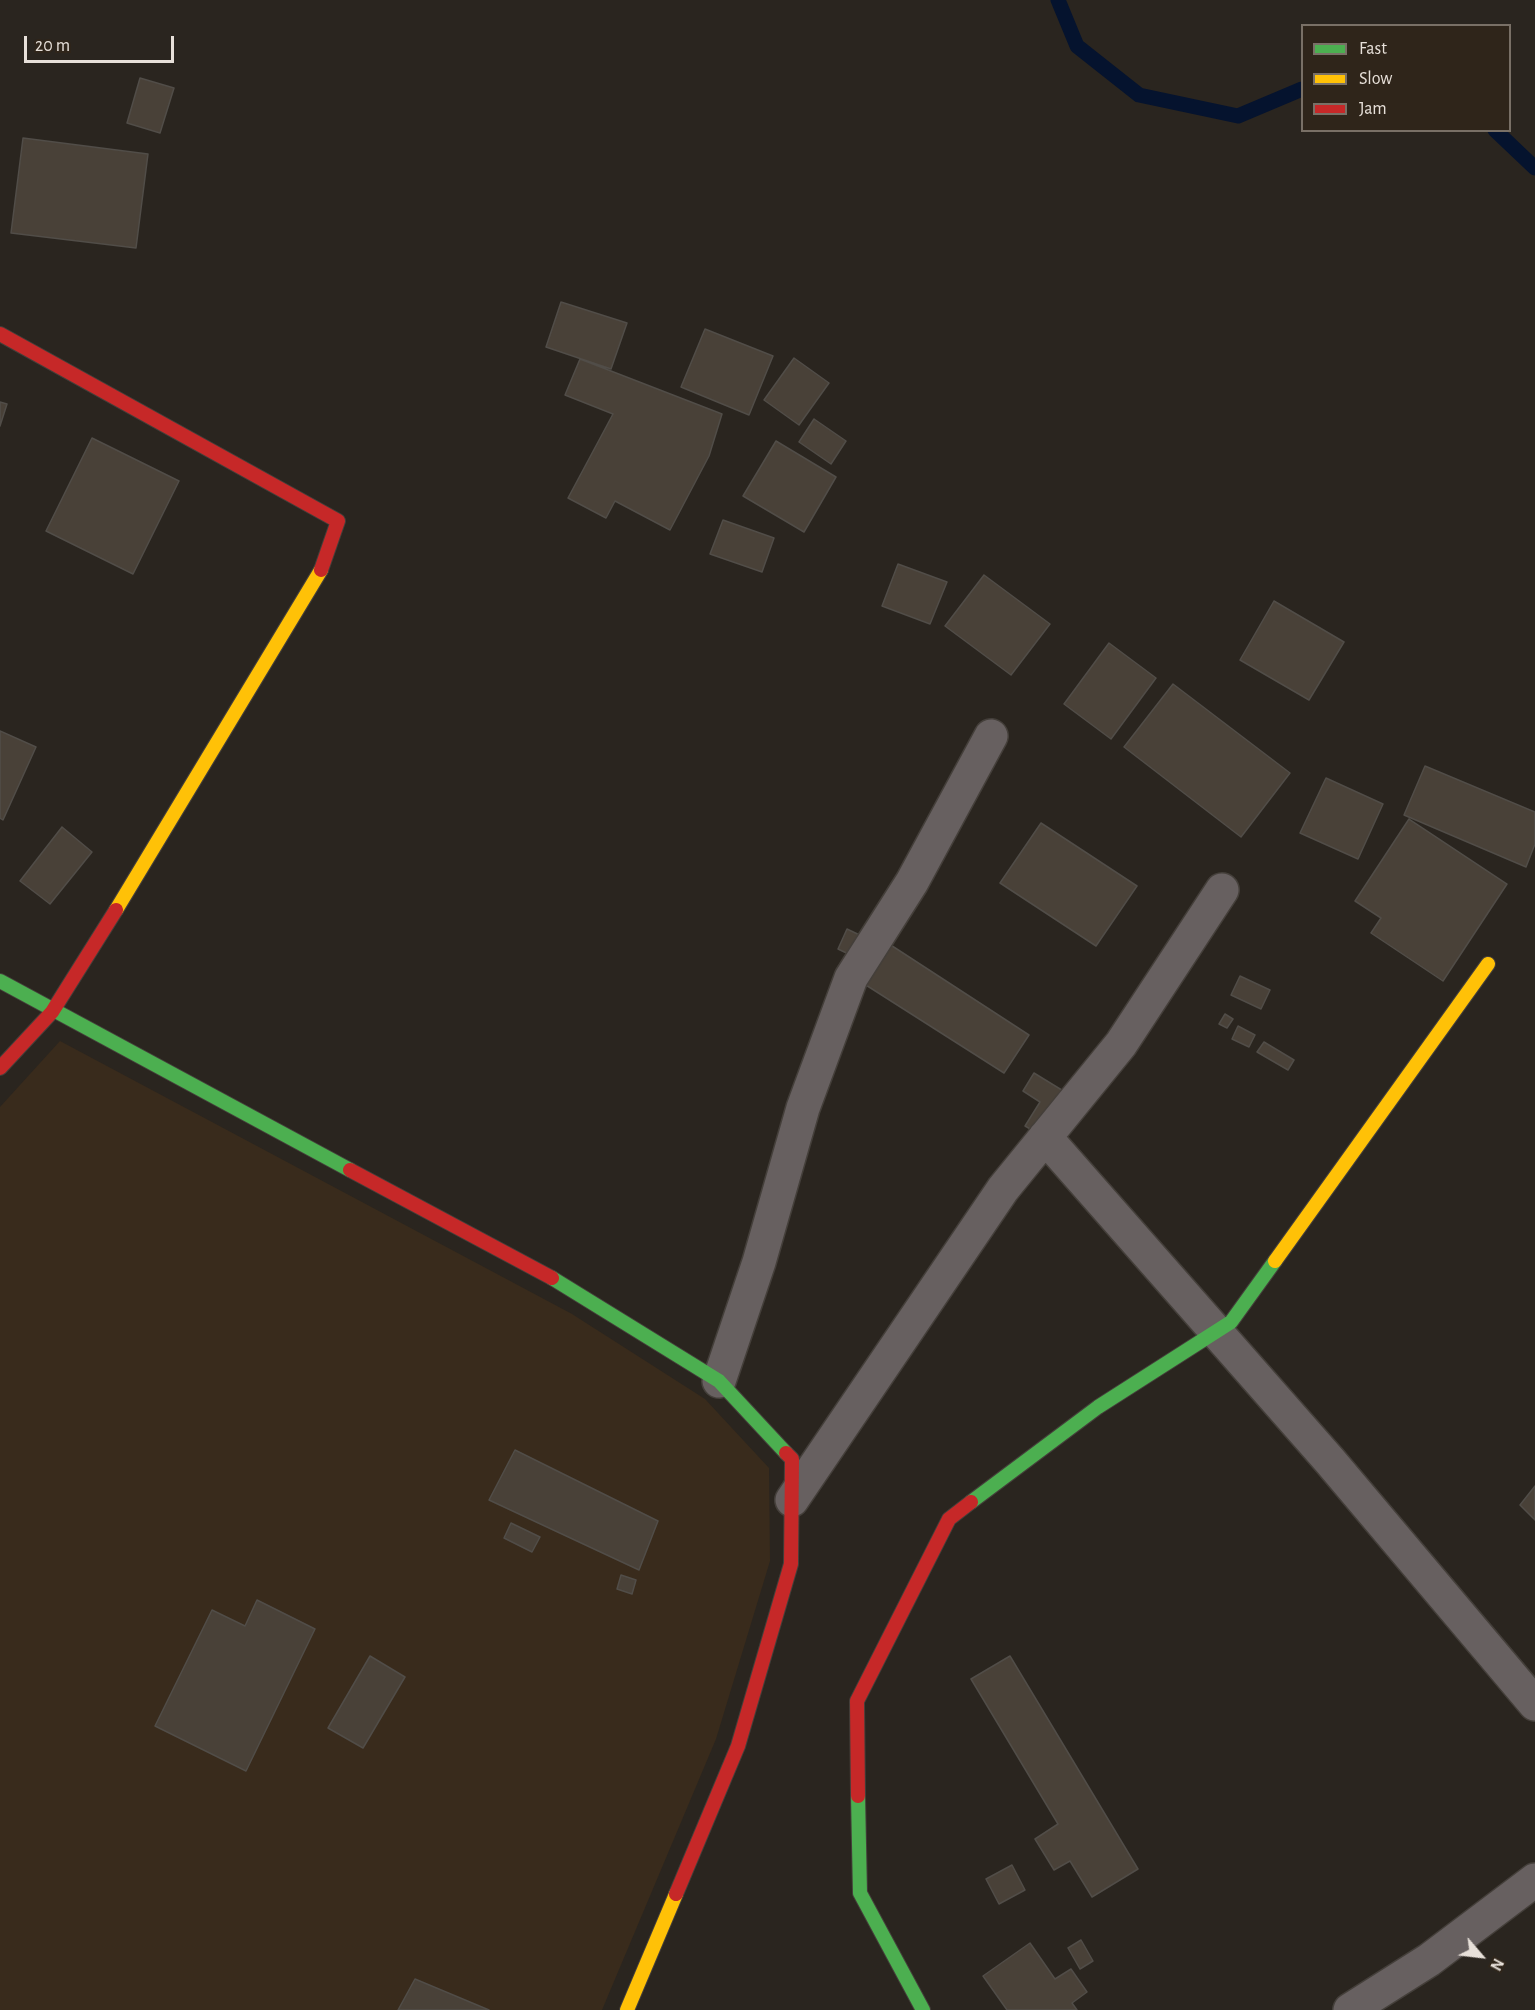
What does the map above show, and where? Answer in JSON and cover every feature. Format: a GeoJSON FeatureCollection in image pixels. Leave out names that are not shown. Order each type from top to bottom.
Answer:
{"type":"FeatureCollection","features":[{"type":"Feature","properties":{"kind":"street"},"geometry":{"type":"LineString","coordinates":[[0,334],[338,521],[325,564],[72,985],[52,1011],[0,1068]]}},
{"type":"Feature","properties":{"kind":"street"},"geometry":{"type":"LineString","coordinates":[[719,1382],[759,1262],[802,1108],[850,978],[912,882],[991,736]]}},
{"type":"Feature","properties":{"kind":"street"},"geometry":{"type":"LineString","coordinates":[[792,1500],[1003,1189],[1120,1044],[1222,890]]}},
{"type":"Feature","properties":{"kind":"street"},"geometry":{"type":"LineString","coordinates":[[923,2010],[860,1893],[856,1701],[949,1519],[1098,1407],[1231,1322],[1488,964]]}},
{"type":"Feature","properties":{"kind":"street"},"geometry":{"type":"LineString","coordinates":[[0,981],[583,1295],[719,1382],[792,1459],[791,1564],[738,1746],[627,2010]]}},
{"type":"Feature","properties":{"kind":"street"},"geometry":{"type":"LineString","coordinates":[[1045,1137],[1330,1461],[1535,1704]]}},
{"type":"Feature","properties":{"kind":"street"},"geometry":{"type":"LineString","coordinates":[[1350,2010],[1429,1960],[1535,1880]]}},
{"type":"Feature","properties":{"kind":"shaded area"},"geometry":{"type":"Polygon","coordinates":[[[60,1041],[572,1314],[705,1399],[769,1468],[770,1561],[716,1739],[602,2010],[0,2010],[0,1107],[60,1041]]]}},
{"type":"Feature","properties":{"kind":"building"},"geometry":{"type":"Polygon","coordinates":[[[140,78],[174,88],[160,133],[127,123],[140,78]]]}},
{"type":"Feature","properties":{"kind":"building"},"geometry":{"type":"Polygon","coordinates":[[[23,138],[148,154],[136,248],[11,233],[23,138]]]}},
{"type":"Feature","properties":{"kind":"building"},"geometry":{"type":"Polygon","coordinates":[[[561,302],[627,323],[611,369],[546,347],[561,302]]]}},
{"type":"Feature","properties":{"kind":"building"},"geometry":{"type":"Polygon","coordinates":[[[705,329],[773,356],[749,415],[681,387],[705,329]]]}},
{"type":"Feature","properties":{"kind":"building"},"geometry":{"type":"Polygon","coordinates":[[[794,358],[829,383],[799,425],[764,400],[794,358]]]}},
{"type":"Feature","properties":{"kind":"building"},"geometry":{"type":"Polygon","coordinates":[[[580,359],[722,414],[709,456],[670,530],[615,501],[606,518],[568,498],[613,414],[565,395],[580,359]]]}},
{"type":"Feature","properties":{"kind":"building"},"geometry":{"type":"Polygon","coordinates":[[[0,402],[7,404],[0,426],[0,402]]]}},
{"type":"Feature","properties":{"kind":"building"},"geometry":{"type":"Polygon","coordinates":[[[814,419],[846,441],[831,464],[799,442],[814,419]]]}},
{"type":"Feature","properties":{"kind":"building"},"geometry":{"type":"Polygon","coordinates":[[[92,438],[179,481],[133,574],[46,531],[92,438]]]}},
{"type":"Feature","properties":{"kind":"building"},"geometry":{"type":"Polygon","coordinates":[[[776,441],[836,477],[804,532],[743,496],[776,441]]]}},
{"type":"Feature","properties":{"kind":"building"},"geometry":{"type":"Polygon","coordinates":[[[723,520],[774,538],[762,572],[710,554],[723,520]]]}},
{"type":"Feature","properties":{"kind":"building"},"geometry":{"type":"Polygon","coordinates":[[[898,564],[947,582],[930,624],[882,606],[898,564]]]}},
{"type":"Feature","properties":{"kind":"building"},"geometry":{"type":"Polygon","coordinates":[[[984,575],[1050,624],[1011,675],[945,626],[984,575]]]}},
{"type":"Feature","properties":{"kind":"building"},"geometry":{"type":"Polygon","coordinates":[[[1274,601],[1344,642],[1309,700],[1240,660],[1274,601]]]}},
{"type":"Feature","properties":{"kind":"building"},"geometry":{"type":"Polygon","coordinates":[[[1109,643],[1156,678],[1111,739],[1064,704],[1109,643]]]}},
{"type":"Feature","properties":{"kind":"building"},"geometry":{"type":"Polygon","coordinates":[[[1173,684],[1290,773],[1241,837],[1124,747],[1173,684]]]}},
{"type":"Feature","properties":{"kind":"building"},"geometry":{"type":"Polygon","coordinates":[[[0,731],[36,747],[3,820],[0,818],[0,731]]]}},
{"type":"Feature","properties":{"kind":"building"},"geometry":{"type":"Polygon","coordinates":[[[1425,766],[1535,812],[1535,844],[1526,867],[1404,815],[1425,766]]]}},
{"type":"Feature","properties":{"kind":"building"},"geometry":{"type":"Polygon","coordinates":[[[1326,778],[1383,804],[1358,859],[1300,833],[1326,778]]]}},
{"type":"Feature","properties":{"kind":"building"},"geometry":{"type":"Polygon","coordinates":[[[1409,819],[1507,884],[1443,981],[1371,933],[1381,918],[1355,901],[1409,819]]]}},
{"type":"Feature","properties":{"kind":"building"},"geometry":{"type":"Polygon","coordinates":[[[1041,823],[1137,886],[1096,946],[1000,883],[1041,823]]]}},
{"type":"Feature","properties":{"kind":"building"},"geometry":{"type":"Polygon","coordinates":[[[62,827],[92,852],[50,904],[20,881],[62,827]]]}},
{"type":"Feature","properties":{"kind":"building"},"geometry":{"type":"Polygon","coordinates":[[[847,929],[868,939],[859,959],[838,949],[847,929]]]}},
{"type":"Feature","properties":{"kind":"building"},"geometry":{"type":"Polygon","coordinates":[[[883,940],[1029,1035],[1004,1073],[858,980],[883,940]]]}},
{"type":"Feature","properties":{"kind":"building"},"geometry":{"type":"Polygon","coordinates":[[[1240,976],[1270,990],[1261,1009],[1231,995],[1240,976]]]}},
{"type":"Feature","properties":{"kind":"building"},"geometry":{"type":"Polygon","coordinates":[[[1225,1014],[1233,1019],[1227,1028],[1219,1024],[1225,1014]]]}},
{"type":"Feature","properties":{"kind":"building"},"geometry":{"type":"Polygon","coordinates":[[[1238,1026],[1255,1035],[1249,1047],[1232,1039],[1238,1026]]]}},
{"type":"Feature","properties":{"kind":"building"},"geometry":{"type":"Polygon","coordinates":[[[1264,1042],[1294,1060],[1288,1070],[1257,1052],[1264,1042]]]}},
{"type":"Feature","properties":{"kind":"building"},"geometry":{"type":"Polygon","coordinates":[[[1034,1073],[1065,1092],[1039,1134],[1025,1126],[1040,1102],[1023,1091],[1034,1073]]]}},
{"type":"Feature","properties":{"kind":"building"},"geometry":{"type":"Polygon","coordinates":[[[515,1450],[658,1521],[639,1570],[489,1500],[515,1450]]]}},
{"type":"Feature","properties":{"kind":"building"},"geometry":{"type":"Polygon","coordinates":[[[1535,1486],[1535,1520],[1520,1505],[1535,1486]]]}},
{"type":"Feature","properties":{"kind":"building"},"geometry":{"type":"Polygon","coordinates":[[[511,1523],[540,1537],[532,1552],[504,1538],[511,1523]]]}},
{"type":"Feature","properties":{"kind":"building"},"geometry":{"type":"Polygon","coordinates":[[[621,1575],[636,1580],[632,1594],[617,1589],[621,1575]]]}},
{"type":"Feature","properties":{"kind":"building"},"geometry":{"type":"Polygon","coordinates":[[[257,1600],[315,1629],[246,1771],[155,1726],[212,1610],[245,1626],[257,1600]]]}},
{"type":"Feature","properties":{"kind":"building"},"geometry":{"type":"Polygon","coordinates":[[[370,1656],[405,1677],[363,1748],[328,1728],[370,1656]]]}},
{"type":"Feature","properties":{"kind":"building"},"geometry":{"type":"Polygon","coordinates":[[[1010,1656],[1138,1869],[1092,1897],[1070,1861],[1054,1870],[1035,1839],[1058,1824],[971,1679],[1010,1656]]]}},
{"type":"Feature","properties":{"kind":"building"},"geometry":{"type":"Polygon","coordinates":[[[1012,1865],[1025,1890],[999,1904],[986,1879],[1012,1865]]]}},
{"type":"Feature","properties":{"kind":"building"},"geometry":{"type":"Polygon","coordinates":[[[1081,1940],[1093,1961],[1080,1969],[1068,1948],[1081,1940]]]}},
{"type":"Feature","properties":{"kind":"building"},"geometry":{"type":"Polygon","coordinates":[[[1030,1943],[1055,1979],[1071,1969],[1087,1992],[1072,2003],[1077,2010],[1007,2010],[983,1976],[1030,1943]]]}},
{"type":"Feature","properties":{"kind":"building"},"geometry":{"type":"Polygon","coordinates":[[[415,1979],[489,2010],[398,2010],[415,1979]]]}},
{"type":"Feature","properties":{"kind":"waterway"},"geometry":{"type":"LineString","coordinates":[[1058,0],[1077,46],[1139,95],[1238,116],[1301,89]]}},
{"type":"Feature","properties":{"kind":"waterway"},"geometry":{"type":"LineString","coordinates":[[1497,132],[1535,168]]}},
{"type":"Feature","properties":{"kind":"traffic: fast"},"geometry":{"type":"LineString","coordinates":[[0,981],[350,1170]]}},
{"type":"Feature","properties":{"kind":"traffic: fast"},"geometry":{"type":"LineString","coordinates":[[971,1502],[1098,1407],[1231,1322],[1275,1261]]}},
{"type":"Feature","properties":{"kind":"traffic: fast"},"geometry":{"type":"LineString","coordinates":[[552,1278],[719,1381],[786,1453]]}},
{"type":"Feature","properties":{"kind":"traffic: fast"},"geometry":{"type":"LineString","coordinates":[[858,1796],[860,1893],[923,2010]]}},
{"type":"Feature","properties":{"kind":"traffic: slow"},"geometry":{"type":"LineString","coordinates":[[116,910],[321,570]]}},
{"type":"Feature","properties":{"kind":"traffic: slow"},"geometry":{"type":"LineString","coordinates":[[1275,1261],[1488,964]]}},
{"type":"Feature","properties":{"kind":"traffic: slow"},"geometry":{"type":"LineString","coordinates":[[627,2010],[676,1894]]}},
{"type":"Feature","properties":{"kind":"traffic: jam"},"geometry":{"type":"LineString","coordinates":[[0,334],[338,521],[321,570]]}},
{"type":"Feature","properties":{"kind":"traffic: jam"},"geometry":{"type":"LineString","coordinates":[[0,1068],[52,1012],[116,910]]}},
{"type":"Feature","properties":{"kind":"traffic: jam"},"geometry":{"type":"LineString","coordinates":[[350,1170],[552,1278]]}},
{"type":"Feature","properties":{"kind":"traffic: jam"},"geometry":{"type":"LineString","coordinates":[[676,1894],[738,1746],[791,1564],[792,1459],[786,1453]]}},
{"type":"Feature","properties":{"kind":"traffic: jam"},"geometry":{"type":"LineString","coordinates":[[858,1796],[857,1701],[949,1519],[971,1502]]}}]}
